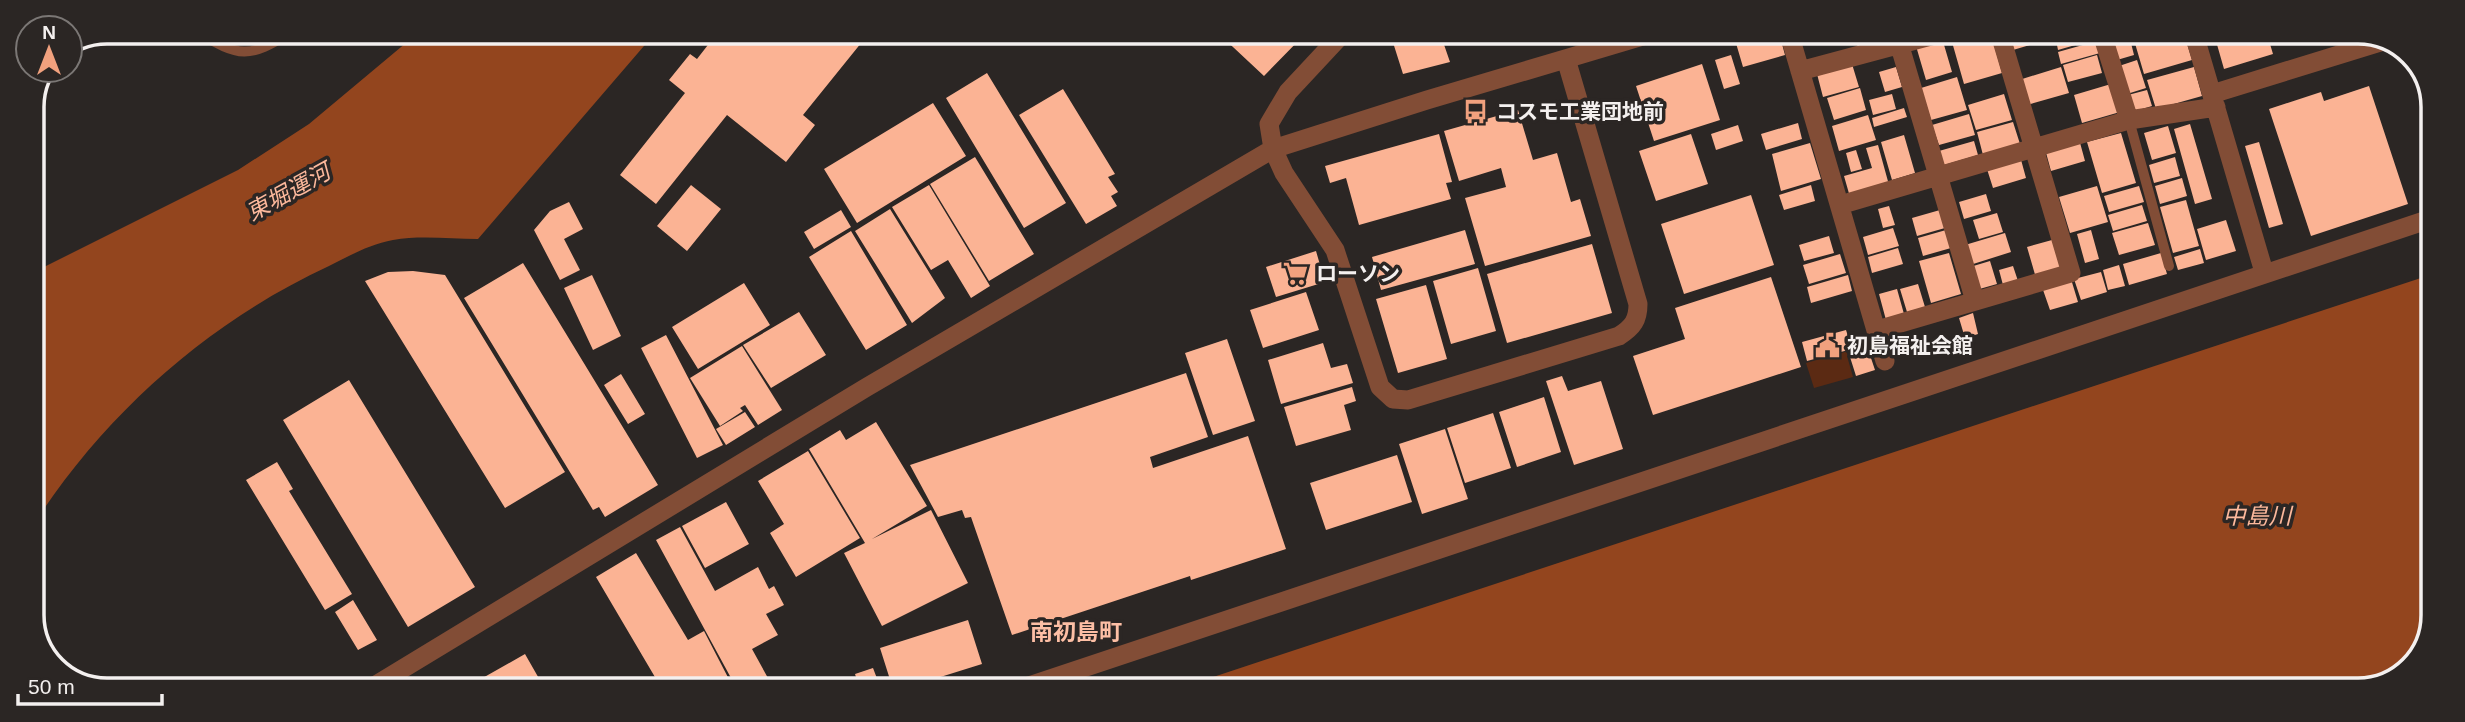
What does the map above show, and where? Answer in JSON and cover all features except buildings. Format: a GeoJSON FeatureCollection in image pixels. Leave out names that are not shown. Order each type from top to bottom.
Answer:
{"type":"FeatureCollection","features":[{"type":"Feature","properties":{"kind":"street"},"geometry":{"type":"LineString","coordinates":[[1333,44],[1278,107],[1269,124],[1273,149],[1284,173],[1335,250],[1380,387],[1393,399],[1408,400],[1619,336],[1632,328],[1638,317],[1638,304],[1566,59]]}},
{"type":"Feature","properties":{"kind":"street"},"geometry":{"type":"LineString","coordinates":[[387,678],[867,387],[1273,149],[1616,44]]}},
{"type":"Feature","properties":{"kind":"street"},"geometry":{"type":"LineString","coordinates":[[1792,44],[1885,361]]}},
{"type":"Feature","properties":{"kind":"street"},"geometry":{"type":"LineString","coordinates":[[1800,71],[1883,44]]}},
{"type":"Feature","properties":{"kind":"street"},"geometry":{"type":"LineString","coordinates":[[1899,44],[1975,301]]}},
{"type":"Feature","properties":{"kind":"street"},"geometry":{"type":"LineString","coordinates":[[1877,330],[2071,273],[2003,44]]}},
{"type":"Feature","properties":{"kind":"street"},"geometry":{"type":"LineString","coordinates":[[2105,44],[2129,120]]}},
{"type":"Feature","properties":{"kind":"street"},"geometry":{"type":"LineString","coordinates":[[2197,44],[2264,272]]}},
{"type":"Feature","properties":{"kind":"street"},"geometry":{"type":"LineString","coordinates":[[1840,205],[2033,146],[2214,100],[2372,45]]}},
{"type":"Feature","properties":{"kind":"street"},"geometry":{"type":"LineString","coordinates":[[1053,678],[2421,222]]}},
{"type":"Feature","properties":{"kind":"lane"},"geometry":{"type":"LineString","coordinates":[[218,44],[230,51],[261,51],[272,44]]}},
{"type":"Feature","properties":{"kind":"lane"},"geometry":{"type":"LineString","coordinates":[[2129,120],[2169,266]]}},
{"type":"Feature","properties":{"kind":"shaded area"},"geometry":{"type":"Polygon","coordinates":[[[1866,346],[1867,349],[1847,356],[1853,377],[1814,388],[1806,363],[1866,346]]]}},
{"type":"Feature","properties":{"kind":"water","name":"東堀運河"},"geometry":{"type":"Polygon","coordinates":[[[405,44],[646,44],[478,239],[414,238],[376,244],[284,289],[242,315],[201,344],[125,410],[91,447],[44,509],[44,267],[238,170],[309,124],[405,44]]]}},
{"type":"Feature","properties":{"kind":"water","name":"中島川"},"geometry":{"type":"Polygon","coordinates":[[[2421,278],[2421,623],[2415,643],[2403,660],[2378,675],[2366,678],[1210,678],[2421,278]]]}},
{"type":"Feature","properties":{"kind":"place","name":"コスモ工業団地前"},"geometry":{"type":"Point","coordinates":[1476,112]}},
{"type":"Feature","properties":{"kind":"place","name":"ローソン"},"geometry":{"type":"Point","coordinates":[1296,274]}},
{"type":"Feature","properties":{"kind":"place","name":"初島福祉会館"},"geometry":{"type":"Point","coordinates":[1827,346]}},
{"type":"Feature","properties":{"kind":"district","name":"南初島町"},"geometry":{"type":"Point","coordinates":[1076,632]}}]}
